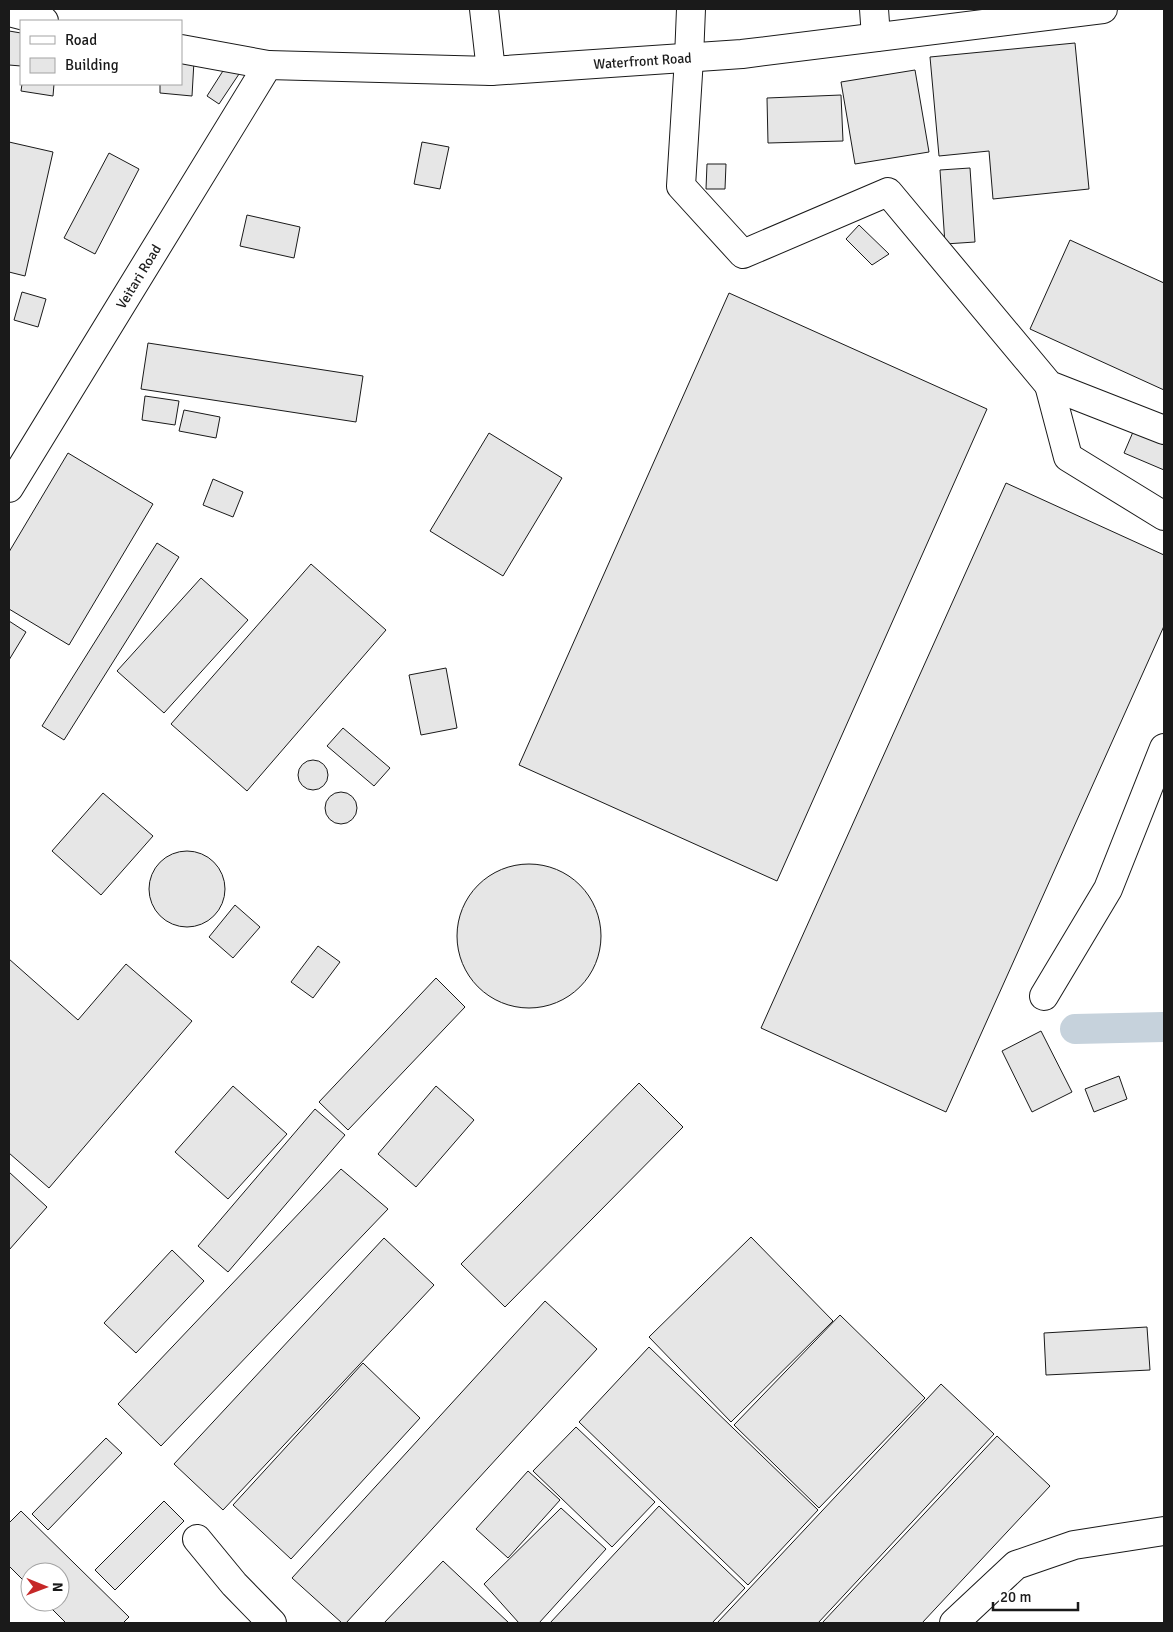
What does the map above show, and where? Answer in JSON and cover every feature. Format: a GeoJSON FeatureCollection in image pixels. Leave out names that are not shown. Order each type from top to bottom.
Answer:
{"type":"FeatureCollection","features":[{"type":"Feature","properties":{"kind":"main road"},"geometry":{"type":"LineString","coordinates":[[484,9],[491,71]]}},
{"type":"Feature","properties":{"kind":"main road"},"geometry":{"type":"LineString","coordinates":[[691,9],[682,186],[743,254],[888,192],[1049,385],[1068,457],[1164,516]]}},
{"type":"Feature","properties":{"kind":"main road"},"geometry":{"type":"LineString","coordinates":[[874,9],[876,37]]}},
{"type":"Feature","properties":{"kind":"main road","name":"Waterfront Road"},"geometry":{"type":"LineString","coordinates":[[182,49],[268,65],[491,71],[742,54],[1059,12],[1103,9]]}},
{"type":"Feature","properties":{"kind":"main road","name":"Veitari Road"},"geometry":{"type":"LineString","coordinates":[[9,488],[268,65]]}},
{"type":"Feature","properties":{"kind":"main road"},"geometry":{"type":"LineString","coordinates":[[1049,385],[1164,430]]}},
{"type":"Feature","properties":{"kind":"main road"},"geometry":{"type":"LineString","coordinates":[[1044,996],[1108,889],[1164,748]]}},
{"type":"Feature","properties":{"kind":"main road"},"geometry":{"type":"LineString","coordinates":[[954,1623],[1016,1564],[1074,1545],[1164,1531]]}},
{"type":"Feature","properties":{"kind":"main road"},"geometry":{"type":"LineString","coordinates":[[197,1540],[234,1584],[272,1623]]}},
{"type":"Feature","properties":{"kind":"building"},"geometry":{"type":"Polygon","coordinates":[[[9,31],[20,33],[20,66],[9,65],[9,31]]]}},
{"type":"Feature","properties":{"kind":"building"},"geometry":{"type":"Polygon","coordinates":[[[1075,43],[1089,189],[993,199],[989,151],[939,156],[930,57],[1075,43]]]}},
{"type":"Feature","properties":{"kind":"building"},"geometry":{"type":"Polygon","coordinates":[[[182,60],[194,61],[192,96],[160,93],[160,85],[182,85],[182,60]]]}},
{"type":"Feature","properties":{"kind":"building"},"geometry":{"type":"Polygon","coordinates":[[[228,63],[241,71],[219,104],[207,96],[228,63]]]}},
{"type":"Feature","properties":{"kind":"building"},"geometry":{"type":"Polygon","coordinates":[[[915,70],[929,152],[855,164],[841,82],[915,70]]]}},
{"type":"Feature","properties":{"kind":"building"},"geometry":{"type":"Polygon","coordinates":[[[22,85],[54,85],[53,96],[21,91],[22,85]]]}},
{"type":"Feature","properties":{"kind":"building"},"geometry":{"type":"Polygon","coordinates":[[[841,95],[843,141],[768,143],[767,98],[841,95]]]}},
{"type":"Feature","properties":{"kind":"building"},"geometry":{"type":"Polygon","coordinates":[[[9,142],[53,152],[25,276],[9,272],[9,142]]]}},
{"type":"Feature","properties":{"kind":"building"},"geometry":{"type":"Polygon","coordinates":[[[422,142],[449,147],[440,189],[414,184],[422,142]]]}},
{"type":"Feature","properties":{"kind":"building"},"geometry":{"type":"Polygon","coordinates":[[[109,153],[139,169],[95,254],[64,238],[109,153]]]}},
{"type":"Feature","properties":{"kind":"building"},"geometry":{"type":"Polygon","coordinates":[[[707,164],[726,164],[725,189],[706,189],[707,164]]]}},
{"type":"Feature","properties":{"kind":"building"},"geometry":{"type":"Polygon","coordinates":[[[970,168],[975,242],[945,244],[940,170],[970,168]]]}},
{"type":"Feature","properties":{"kind":"building"},"geometry":{"type":"Polygon","coordinates":[[[247,215],[300,227],[294,258],[240,246],[247,215]]]}},
{"type":"Feature","properties":{"kind":"building"},"geometry":{"type":"Polygon","coordinates":[[[859,225],[889,254],[872,265],[846,239],[859,225]]]}},
{"type":"Feature","properties":{"kind":"building"},"geometry":{"type":"Polygon","coordinates":[[[1070,240],[1164,283],[1164,390],[1030,329],[1070,240]]]}},
{"type":"Feature","properties":{"kind":"building"},"geometry":{"type":"Polygon","coordinates":[[[22,292],[46,299],[38,327],[14,320],[22,292]]]}},
{"type":"Feature","properties":{"kind":"building"},"geometry":{"type":"Polygon","coordinates":[[[729,293],[987,409],[777,881],[519,765],[729,293]]]}},
{"type":"Feature","properties":{"kind":"building"},"geometry":{"type":"Polygon","coordinates":[[[148,343],[363,376],[356,422],[141,389],[148,343]]]}},
{"type":"Feature","properties":{"kind":"building"},"geometry":{"type":"Polygon","coordinates":[[[145,396],[179,401],[175,425],[142,420],[145,396]]]}},
{"type":"Feature","properties":{"kind":"building"},"geometry":{"type":"Polygon","coordinates":[[[184,410],[220,417],[216,438],[179,431],[184,410]]]}},
{"type":"Feature","properties":{"kind":"building"},"geometry":{"type":"Polygon","coordinates":[[[1133,432],[1164,445],[1164,470],[1124,453],[1133,432]]]}},
{"type":"Feature","properties":{"kind":"building"},"geometry":{"type":"Polygon","coordinates":[[[489,433],[562,478],[503,576],[430,531],[489,433]]]}},
{"type":"Feature","properties":{"kind":"building"},"geometry":{"type":"Polygon","coordinates":[[[68,453],[153,504],[69,645],[9,609],[9,552],[68,453]]]}},
{"type":"Feature","properties":{"kind":"building"},"geometry":{"type":"Polygon","coordinates":[[[213,479],[243,492],[233,517],[203,505],[213,479]]]}},
{"type":"Feature","properties":{"kind":"building"},"geometry":{"type":"Polygon","coordinates":[[[1006,483],[1164,555],[1164,626],[946,1112],[761,1028],[1006,483]]]}},
{"type":"Feature","properties":{"kind":"building"},"geometry":{"type":"Polygon","coordinates":[[[157,543],[179,557],[64,740],[42,726],[157,543]]]}},
{"type":"Feature","properties":{"kind":"building"},"geometry":{"type":"Polygon","coordinates":[[[311,564],[386,630],[247,791],[171,724],[311,564]]]}},
{"type":"Feature","properties":{"kind":"building"},"geometry":{"type":"Polygon","coordinates":[[[201,578],[248,620],[164,713],[117,671],[201,578]]]}},
{"type":"Feature","properties":{"kind":"building"},"geometry":{"type":"Polygon","coordinates":[[[9,621],[26,632],[9,660],[9,621]]]}},
{"type":"Feature","properties":{"kind":"building"},"geometry":{"type":"Polygon","coordinates":[[[446,668],[457,728],[421,735],[409,675],[446,668]]]}},
{"type":"Feature","properties":{"kind":"building"},"geometry":{"type":"Polygon","coordinates":[[[343,728],[390,768],[374,786],[327,746],[343,728]]]}},
{"type":"Feature","properties":{"kind":"building"},"geometry":{"type":"Polygon","coordinates":[[[313,760],[324,764],[328,775],[324,786],[313,790],[302,786],[298,775],[302,764],[313,760]]]}},
{"type":"Feature","properties":{"kind":"building"},"geometry":{"type":"Polygon","coordinates":[[[341,792],[347,793],[352,797],[356,802],[356,814],[352,819],[347,823],[341,824],[335,823],[330,819],[326,814],[325,808],[326,802],[330,797],[335,793],[341,792]]]}},
{"type":"Feature","properties":{"kind":"building"},"geometry":{"type":"Polygon","coordinates":[[[103,793],[153,836],[101,895],[52,851],[103,793]]]}},
{"type":"Feature","properties":{"kind":"building"},"geometry":{"type":"Polygon","coordinates":[[[180,851],[194,851],[208,857],[219,868],[225,882],[222,904],[214,916],[194,927],[180,927],[166,921],[155,910],[149,896],[149,882],[155,868],[166,857],[180,851]]]}},
{"type":"Feature","properties":{"kind":"building"},"geometry":{"type":"Polygon","coordinates":[[[529,864],[557,869],[580,885],[596,908],[601,936],[596,964],[580,987],[557,1003],[529,1008],[501,1003],[478,987],[462,964],[457,936],[462,908],[478,885],[501,869],[529,864]]]}},
{"type":"Feature","properties":{"kind":"building"},"geometry":{"type":"Polygon","coordinates":[[[235,905],[260,927],[233,958],[209,937],[235,905]]]}},
{"type":"Feature","properties":{"kind":"building"},"geometry":{"type":"Polygon","coordinates":[[[318,946],[340,962],[313,998],[291,982],[318,946]]]}},
{"type":"Feature","properties":{"kind":"building"},"geometry":{"type":"Polygon","coordinates":[[[9,959],[78,1020],[126,964],[192,1021],[49,1188],[9,1153],[9,959]]]}},
{"type":"Feature","properties":{"kind":"building"},"geometry":{"type":"Polygon","coordinates":[[[436,978],[465,1007],[348,1130],[319,1102],[436,978]]]}},
{"type":"Feature","properties":{"kind":"building"},"geometry":{"type":"Polygon","coordinates":[[[1041,1031],[1072,1092],[1032,1112],[1002,1051],[1041,1031]]]}},
{"type":"Feature","properties":{"kind":"building"},"geometry":{"type":"Polygon","coordinates":[[[1119,1076],[1127,1099],[1094,1112],[1085,1089],[1119,1076]]]}},
{"type":"Feature","properties":{"kind":"building"},"geometry":{"type":"Polygon","coordinates":[[[639,1083],[683,1127],[505,1307],[461,1264],[639,1083]]]}},
{"type":"Feature","properties":{"kind":"building"},"geometry":{"type":"Polygon","coordinates":[[[233,1086],[287,1134],[228,1199],[175,1152],[233,1086]]]}},
{"type":"Feature","properties":{"kind":"building"},"geometry":{"type":"Polygon","coordinates":[[[436,1086],[474,1120],[416,1187],[378,1154],[436,1086]]]}},
{"type":"Feature","properties":{"kind":"building"},"geometry":{"type":"Polygon","coordinates":[[[315,1109],[345,1135],[228,1272],[198,1246],[315,1109]]]}},
{"type":"Feature","properties":{"kind":"building"},"geometry":{"type":"Polygon","coordinates":[[[341,1169],[388,1209],[161,1446],[118,1404],[341,1169]]]}},
{"type":"Feature","properties":{"kind":"building"},"geometry":{"type":"Polygon","coordinates":[[[9,1172],[47,1207],[9,1250],[9,1172]]]}},
{"type":"Feature","properties":{"kind":"building"},"geometry":{"type":"Polygon","coordinates":[[[751,1237],[833,1321],[731,1422],[649,1337],[751,1237]]]}},
{"type":"Feature","properties":{"kind":"building"},"geometry":{"type":"Polygon","coordinates":[[[384,1238],[434,1285],[223,1510],[174,1464],[384,1238]]]}},
{"type":"Feature","properties":{"kind":"building"},"geometry":{"type":"Polygon","coordinates":[[[172,1250],[204,1281],[136,1353],[104,1323],[172,1250]]]}},
{"type":"Feature","properties":{"kind":"building"},"geometry":{"type":"Polygon","coordinates":[[[545,1301],[597,1349],[346,1623],[342,1623],[292,1578],[545,1301]]]}},
{"type":"Feature","properties":{"kind":"building"},"geometry":{"type":"Polygon","coordinates":[[[840,1315],[925,1398],[819,1508],[734,1425],[840,1315]]]}},
{"type":"Feature","properties":{"kind":"building"},"geometry":{"type":"Polygon","coordinates":[[[1147,1327],[1150,1370],[1046,1375],[1044,1333],[1147,1327]]]}},
{"type":"Feature","properties":{"kind":"building"},"geometry":{"type":"Polygon","coordinates":[[[649,1347],[818,1510],[748,1585],[579,1422],[649,1347]]]}},
{"type":"Feature","properties":{"kind":"building"},"geometry":{"type":"Polygon","coordinates":[[[363,1363],[420,1418],[291,1559],[233,1505],[363,1363]]]}},
{"type":"Feature","properties":{"kind":"building"},"geometry":{"type":"Polygon","coordinates":[[[941,1384],[994,1434],[818,1623],[717,1623],[941,1384]]]}},
{"type":"Feature","properties":{"kind":"building"},"geometry":{"type":"Polygon","coordinates":[[[576,1427],[655,1502],[612,1547],[533,1471],[576,1427]]]}},
{"type":"Feature","properties":{"kind":"building"},"geometry":{"type":"Polygon","coordinates":[[[997,1436],[1050,1486],[922,1623],[822,1623],[997,1436]]]}},
{"type":"Feature","properties":{"kind":"building"},"geometry":{"type":"Polygon","coordinates":[[[106,1438],[122,1453],[48,1530],[32,1514],[106,1438]]]}},
{"type":"Feature","properties":{"kind":"building"},"geometry":{"type":"Polygon","coordinates":[[[528,1471],[560,1500],[508,1558],[476,1529],[528,1471]]]}},
{"type":"Feature","properties":{"kind":"building"},"geometry":{"type":"Polygon","coordinates":[[[164,1501],[184,1521],[115,1590],[95,1570],[164,1501]]]}},
{"type":"Feature","properties":{"kind":"building"},"geometry":{"type":"Polygon","coordinates":[[[659,1506],[745,1588],[712,1623],[550,1623],[659,1506]]]}},
{"type":"Feature","properties":{"kind":"building"},"geometry":{"type":"Polygon","coordinates":[[[561,1508],[606,1549],[539,1623],[519,1623],[484,1584],[561,1508]]]}},
{"type":"Feature","properties":{"kind":"building"},"geometry":{"type":"Polygon","coordinates":[[[21,1511],[129,1617],[123,1623],[66,1623],[55,1612],[70,1612],[70,1562],[20,1562],[20,1577],[9,1566],[9,1523],[21,1511]]]}},
{"type":"Feature","properties":{"kind":"building"},"geometry":{"type":"Polygon","coordinates":[[[443,1561],[509,1623],[384,1623],[443,1561]]]}},
{"type":"Feature","properties":{"kind":"waterway"},"geometry":{"type":"LineString","coordinates":[[1075,1029],[1164,1027]]}}]}
